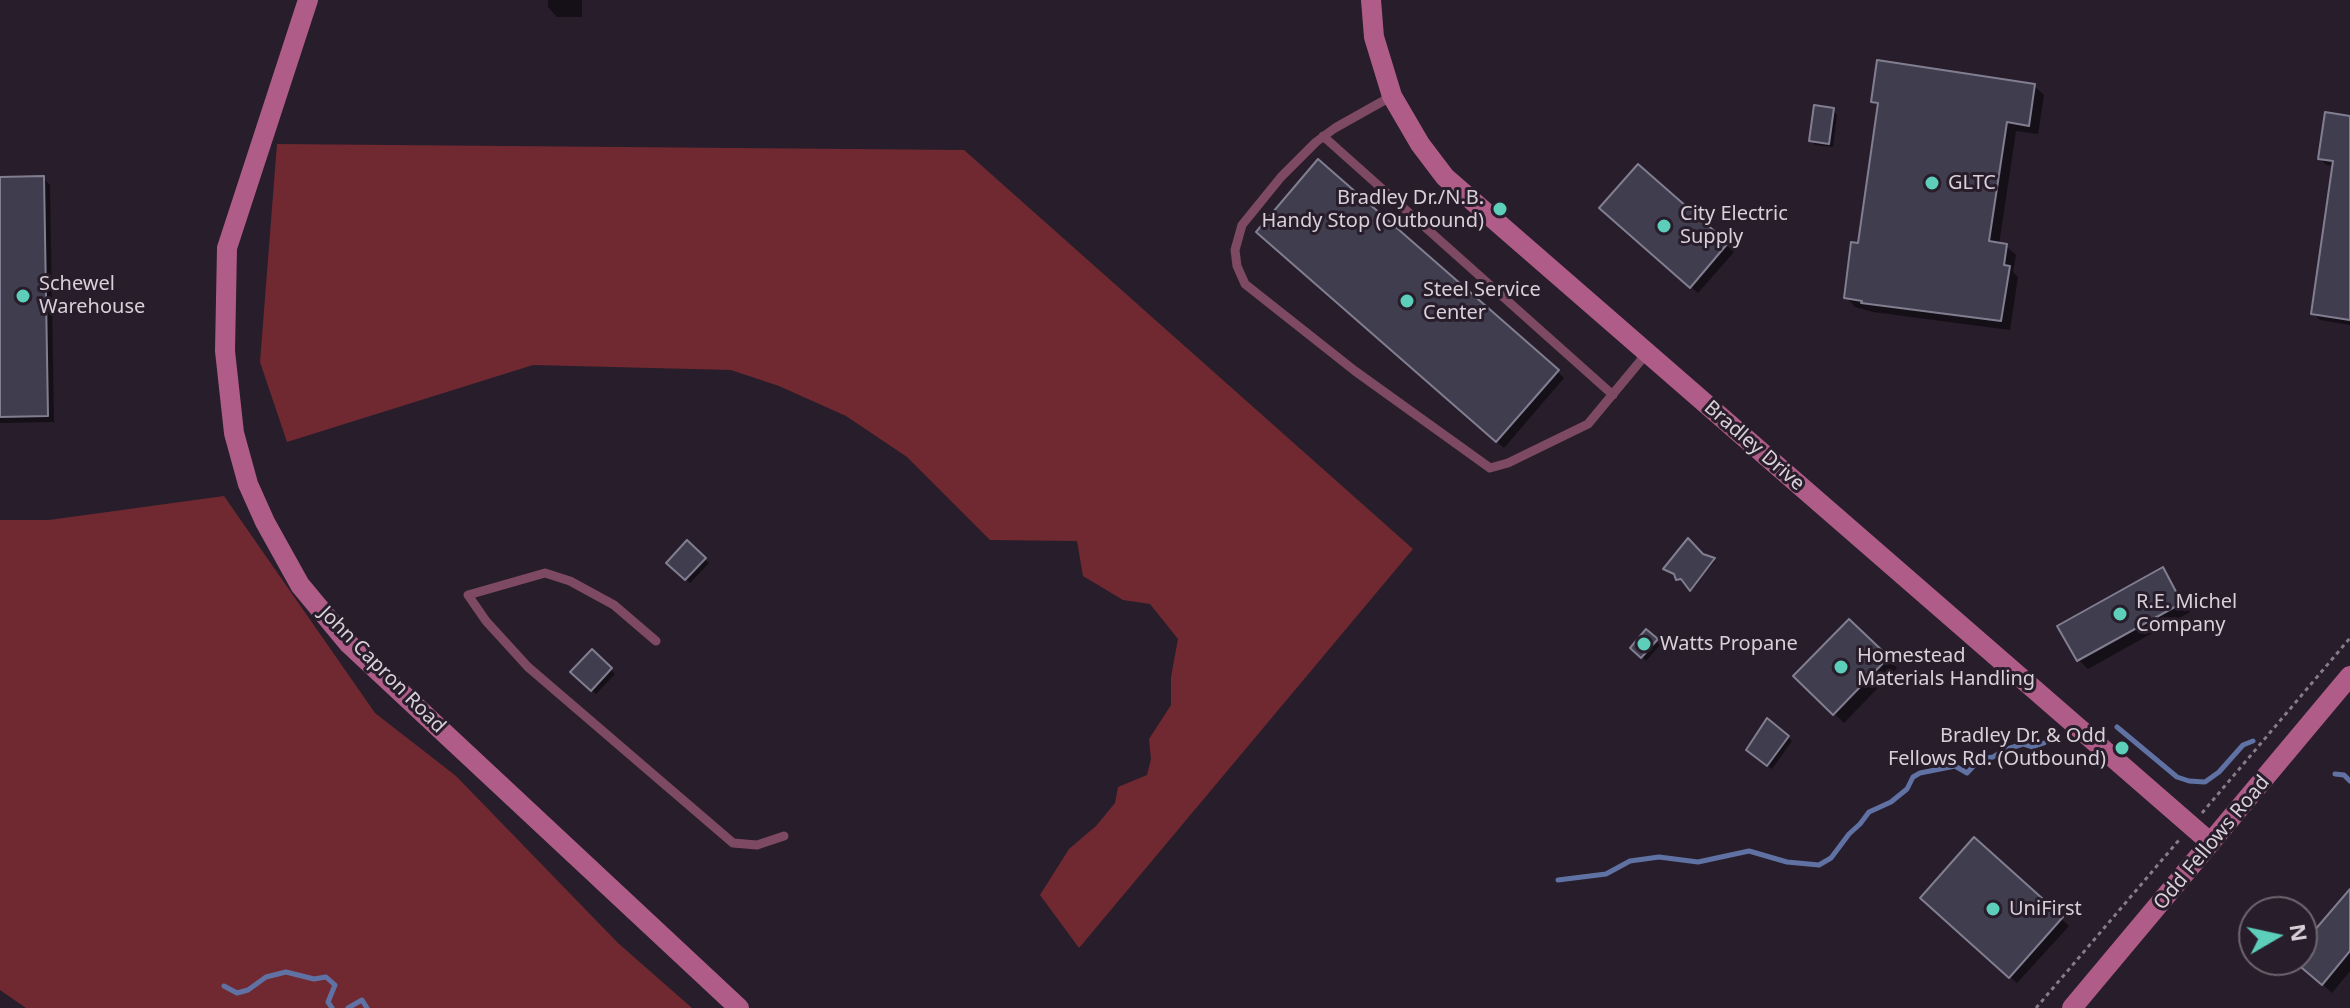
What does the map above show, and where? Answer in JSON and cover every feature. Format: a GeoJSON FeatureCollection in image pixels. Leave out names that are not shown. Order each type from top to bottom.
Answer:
{"type":"FeatureCollection","features":[{"type":"Feature","properties":{"kind":"street","name":"John Capron Road"},"geometry":{"type":"LineString","coordinates":[[308,0],[227,248],[225,351],[234,433],[248,484],[300,585],[349,644],[739,1008]]}},
{"type":"Feature","properties":{"kind":"street","name":"Bradley Drive"},"geometry":{"type":"LineString","coordinates":[[1371,0],[1374,37],[1392,96],[1420,144],[1445,177],[2211,843]]}},
{"type":"Feature","properties":{"kind":"street","name":"Odd Fellows Road"},"geometry":{"type":"LineString","coordinates":[[2072,1008],[2350,676]]}},
{"type":"Feature","properties":{"kind":"lane"},"geometry":{"type":"LineString","coordinates":[[1392,96],[1323,136],[1281,177],[1242,225],[1235,250],[1237,266],[1245,284],[1355,371],[1490,468],[1508,463],[1588,424],[1647,353]]}},
{"type":"Feature","properties":{"kind":"lane"},"geometry":{"type":"LineString","coordinates":[[1323,136],[1613,395]]}},
{"type":"Feature","properties":{"kind":"lane"},"geometry":{"type":"LineString","coordinates":[[656,641],[614,605],[570,581],[545,573],[468,595],[486,621],[528,667],[733,843],[757,845],[784,836]]}},
{"type":"Feature","properties":{"kind":"path"},"geometry":{"type":"LineString","coordinates":[[2208,806],[2350,638]]}},
{"type":"Feature","properties":{"kind":"path"},"geometry":{"type":"LineString","coordinates":[[2036,1008],[2170,850]]}},
{"type":"Feature","properties":{"kind":"shaded area"},"geometry":{"type":"Polygon","coordinates":[[[277,144],[964,150],[1413,549],[1079,948],[1040,895],[1069,849],[1096,826],[1115,803],[1118,787],[1147,775],[1151,759],[1149,739],[1171,705],[1171,677],[1178,639],[1150,604],[1123,600],[1083,576],[1077,541],[990,540],[907,457],[846,416],[779,386],[731,370],[533,365],[287,442],[260,362],[277,144]]]}},
{"type":"Feature","properties":{"kind":"shaded area"},"geometry":{"type":"Polygon","coordinates":[[[224,496],[375,713],[456,776],[618,943],[692,1008],[26,1008],[0,990],[0,520],[49,520],[224,496]]]}},
{"type":"Feature","properties":{"kind":"building","name":"GLTC"},"geometry":{"type":"Polygon","coordinates":[[[1877,60],[2035,84],[2029,126],[2007,122],[1989,241],[2007,244],[2004,265],[2010,266],[2001,321],[1861,303],[1844,298],[1851,242],[1858,243],[1878,103],[1871,102],[1877,60]]]}},
{"type":"Feature","properties":{"kind":"building"},"geometry":{"type":"Polygon","coordinates":[[[1814,105],[1834,108],[1829,144],[1809,141],[1814,105]]]}},
{"type":"Feature","properties":{"kind":"building"},"geometry":{"type":"Polygon","coordinates":[[[2325,112],[2350,116],[2350,320],[2311,314],[2333,161],[2318,159],[2325,112]]]}},
{"type":"Feature","properties":{"kind":"building","name":"Steel Service Center"},"geometry":{"type":"Polygon","coordinates":[[[1318,159],[1559,370],[1496,442],[1256,232],[1318,159]]]}},
{"type":"Feature","properties":{"kind":"building","name":"City Electric Supply"},"geometry":{"type":"Polygon","coordinates":[[[1638,164],[1728,243],[1690,288],[1599,208],[1638,164]]]}},
{"type":"Feature","properties":{"kind":"building","name":"Schewel Warehouse"},"geometry":{"type":"Polygon","coordinates":[[[44,176],[48,416],[0,417],[0,177],[44,176]]]}},
{"type":"Feature","properties":{"kind":"building"},"geometry":{"type":"Polygon","coordinates":[[[1688,538],[1703,554],[1715,558],[1690,591],[1681,579],[1676,580],[1674,574],[1663,569],[1688,538]]]}},
{"type":"Feature","properties":{"kind":"building"},"geometry":{"type":"Polygon","coordinates":[[[687,540],[706,558],[685,580],[666,563],[687,540]]]}},
{"type":"Feature","properties":{"kind":"building","name":"R.E. Michel Company"},"geometry":{"type":"Polygon","coordinates":[[[2163,567],[2182,603],[2077,661],[2057,626],[2163,567]]]}},
{"type":"Feature","properties":{"kind":"building","name":"Homestead Materials Handling"},"geometry":{"type":"Polygon","coordinates":[[[1849,619],[1889,657],[1833,715],[1793,676],[1849,619]]]}},
{"type":"Feature","properties":{"kind":"building","name":"Watts Propane"},"geometry":{"type":"Polygon","coordinates":[[[1646,629],[1658,639],[1641,658],[1630,648],[1646,629]]]}},
{"type":"Feature","properties":{"kind":"building"},"geometry":{"type":"Polygon","coordinates":[[[592,649],[612,668],[591,691],[570,672],[592,649]]]}},
{"type":"Feature","properties":{"kind":"building"},"geometry":{"type":"Polygon","coordinates":[[[1767,718],[1789,736],[1767,766],[1746,750],[1767,718]]]}},
{"type":"Feature","properties":{"kind":"building","name":"UniFirst"},"geometry":{"type":"Polygon","coordinates":[[[1974,837],[2063,917],[2009,978],[1920,898],[1974,837]]]}},
{"type":"Feature","properties":{"kind":"building"},"geometry":{"type":"Polygon","coordinates":[[[2350,889],[2350,951],[2322,985],[2311,976],[2318,976],[2318,926],[2350,889]]]}},
{"type":"Feature","properties":{"kind":"waterway"},"geometry":{"type":"LineString","coordinates":[[2117,727],[2177,777],[2189,781],[2205,782],[2219,772],[2243,745],[2253,741]]}},
{"type":"Feature","properties":{"kind":"waterway"},"geometry":{"type":"LineString","coordinates":[[1558,880],[1606,874],[1630,861],[1659,857],[1698,862],[1749,851],[1787,862],[1819,865],[1831,858],[1869,812],[1891,802],[1920,773],[1955,766],[1967,773],[1980,759],[2023,744],[2032,747],[2044,743]]}},
{"type":"Feature","properties":{"kind":"waterway"},"geometry":{"type":"LineString","coordinates":[[2335,774],[2344,775],[2350,781]]}},
{"type":"Feature","properties":{"kind":"waterway"},"geometry":{"type":"LineString","coordinates":[[224,986],[237,993],[248,990],[266,977],[286,972],[314,979],[326,977],[335,985],[328,1002],[332,1008]]}},
{"type":"Feature","properties":{"kind":"waterway"},"geometry":{"type":"LineString","coordinates":[[348,1008],[362,1000],[367,1008]]}},
{"type":"Feature","properties":{"kind":"place","name":"GLTC"},"geometry":{"type":"Point","coordinates":[1932,183]}},
{"type":"Feature","properties":{"kind":"place","name":"Bradley Dr./N.B. Handy Stop (Outbound)"},"geometry":{"type":"Point","coordinates":[1500,209]}},
{"type":"Feature","properties":{"kind":"place","name":"City Electric Supply"},"geometry":{"type":"Point","coordinates":[1664,226]}},
{"type":"Feature","properties":{"kind":"place","name":"Schewel Warehouse"},"geometry":{"type":"Point","coordinates":[23,296]}},
{"type":"Feature","properties":{"kind":"place","name":"Steel Service Center"},"geometry":{"type":"Point","coordinates":[1407,301]}},
{"type":"Feature","properties":{"kind":"place","name":"R.E. Michel Company"},"geometry":{"type":"Point","coordinates":[2120,614]}},
{"type":"Feature","properties":{"kind":"place","name":"Watts Propane"},"geometry":{"type":"Point","coordinates":[1644,644]}},
{"type":"Feature","properties":{"kind":"place","name":"Homestead Materials Handling"},"geometry":{"type":"Point","coordinates":[1841,667]}},
{"type":"Feature","properties":{"kind":"place","name":"Bradley Dr. & Odd Fellows Rd. (Outbound)"},"geometry":{"type":"Point","coordinates":[2122,748]}},
{"type":"Feature","properties":{"kind":"place","name":"UniFirst"},"geometry":{"type":"Point","coordinates":[1993,909]}}]}
